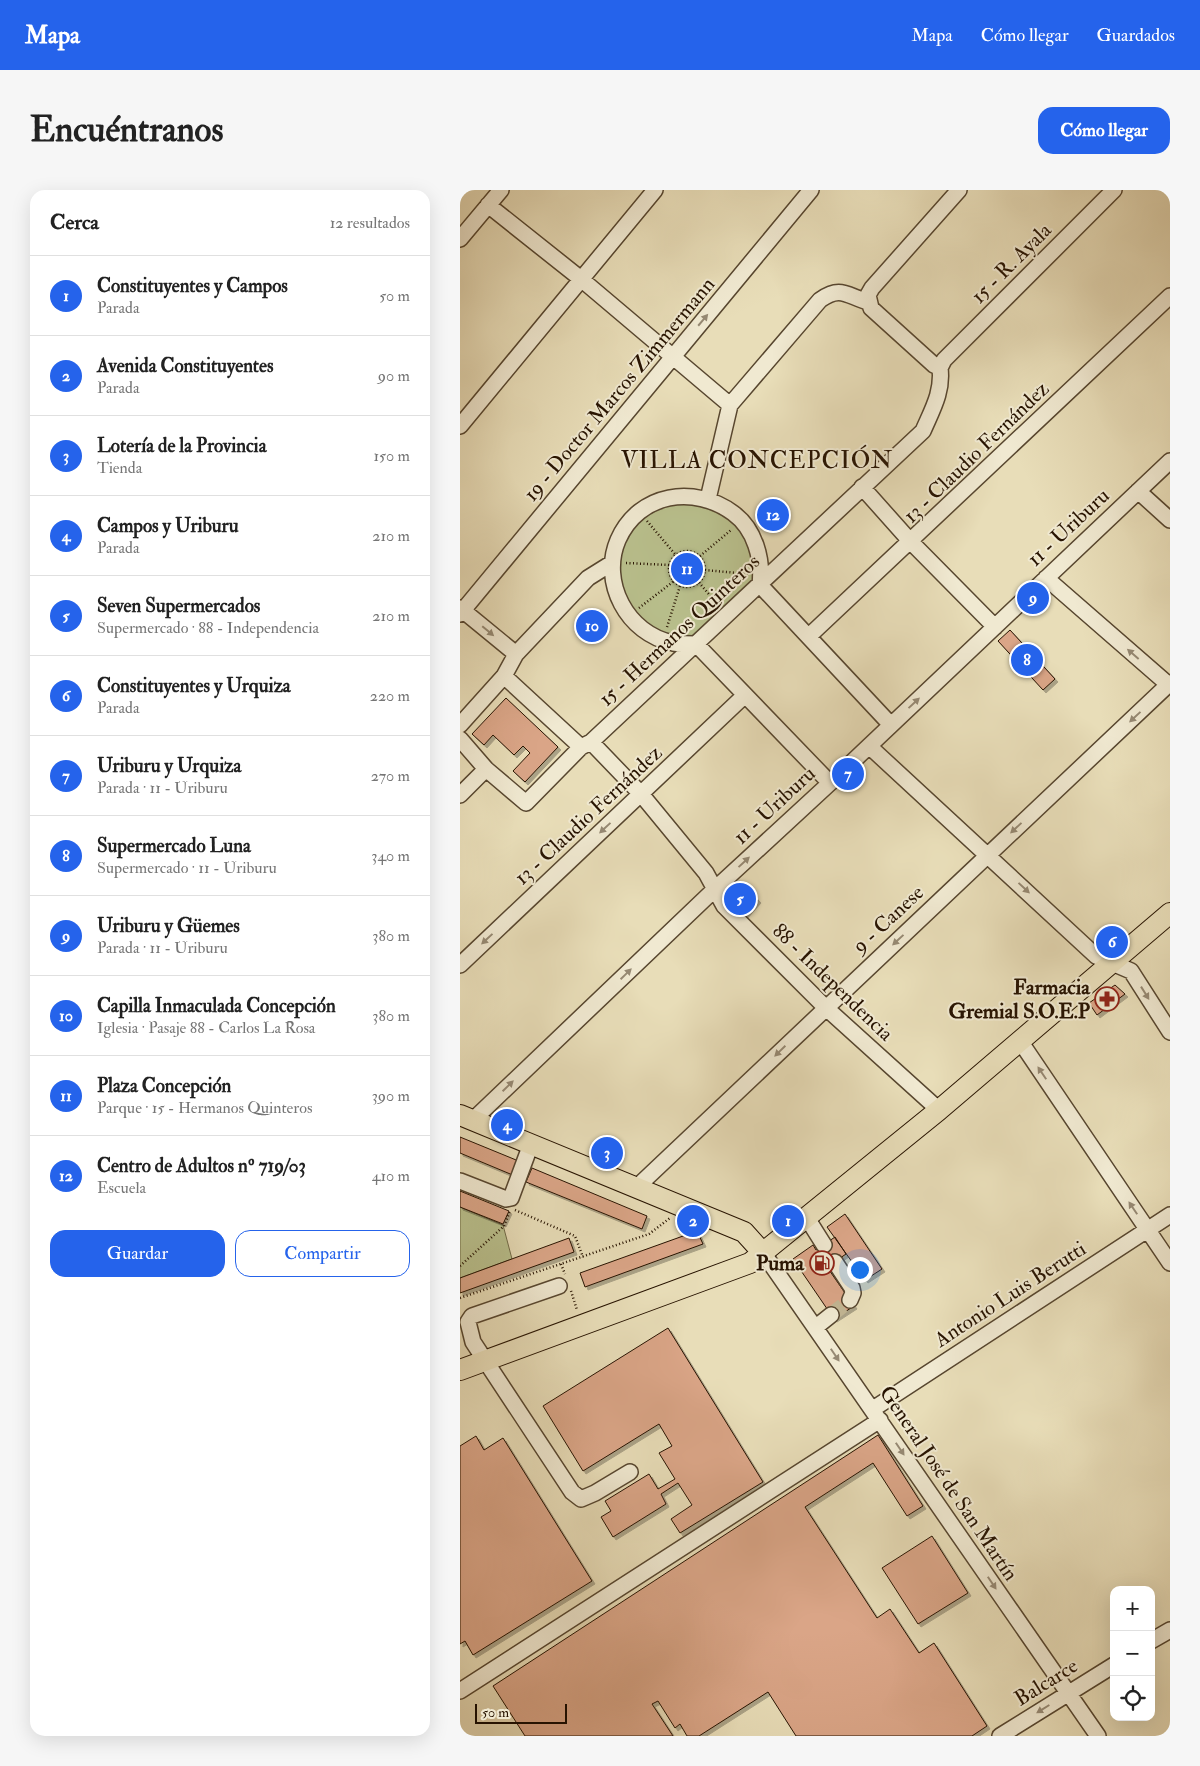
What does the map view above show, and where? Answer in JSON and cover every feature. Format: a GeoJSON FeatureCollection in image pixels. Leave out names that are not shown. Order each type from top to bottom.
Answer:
{"type":"FeatureCollection","features":[{"type":"Feature","properties":{"kind":"main road"},"geometry":{"type":"LineString","coordinates":[[460,1370],[735,1270],[764,1254],[1113,964],[1170,913]]}},
{"type":"Feature","properties":{"kind":"main road"},"geometry":{"type":"LineString","coordinates":[[467,1117],[744,1232],[764,1254]]}},
{"type":"Feature","properties":{"kind":"street"},"geometry":{"type":"LineString","coordinates":[[460,239],[501,190]]}},
{"type":"Feature","properties":{"kind":"street"},"geometry":{"type":"LineString","coordinates":[[460,426],[655,190]]}},
{"type":"Feature","properties":{"kind":"street","name":"19 - Doctor Marcos Zimmermann"},"geometry":{"type":"LineString","coordinates":[[461,611],[811,190]]}},
{"type":"Feature","properties":{"kind":"street"},"geometry":{"type":"LineString","coordinates":[[868,302],[872,288],[959,190]]}},
{"type":"Feature","properties":{"kind":"street","name":"15 - R. Ayala"},"geometry":{"type":"LineString","coordinates":[[940,368],[944,360],[1114,190]]}},
{"type":"Feature","properties":{"kind":"street"},"geometry":{"type":"LineString","coordinates":[[488,205],[581,279],[672,358],[730,405]]}},
{"type":"Feature","properties":{"kind":"street"},"geometry":{"type":"LineString","coordinates":[[708,498],[730,405],[825,297],[842,291],[868,302],[871,308],[934,365],[940,368]]}},
{"type":"Feature","properties":{"kind":"street","name":"13 - Claudio Fernández"},"geometry":{"type":"LineString","coordinates":[[810,636],[912,542],[1170,296]]}},
{"type":"Feature","properties":{"kind":"street","name":"15 - Hermanos Quinteros"},"geometry":{"type":"LineString","coordinates":[[486,769],[526,803],[586,744],[727,615],[760,580],[923,431],[939,394],[942,381],[940,368]]}},
{"type":"Feature","properties":{"kind":"street","name":"11 - Uriburu"},"geometry":{"type":"LineString","coordinates":[[467,1117],[830,783],[1170,461]]}},
{"type":"Feature","properties":{"kind":"street"},"geometry":{"type":"LineString","coordinates":[[862,487],[912,542],[995,627]]}},
{"type":"Feature","properties":{"kind":"street"},"geometry":{"type":"LineString","coordinates":[[1138,491],[1170,520]]}},
{"type":"Feature","properties":{"kind":"street"},"geometry":{"type":"LineString","coordinates":[[830,783],[744,696],[696,644],[673,643],[663,640],[652,636],[634,623],[621,605],[614,585],[612,563],[618,539],[632,519],[651,504],[673,496],[697,496],[708,498],[720,504],[742,521],[753,537],[760,561],[760,580],[891,725]]}},
{"type":"Feature","properties":{"kind":"street"},"geometry":{"type":"LineString","coordinates":[[460,725],[504,676],[516,654],[588,578],[612,563]]}},
{"type":"Feature","properties":{"kind":"street"},"geometry":{"type":"LineString","coordinates":[[1046,578],[1170,685]]}},
{"type":"Feature","properties":{"kind":"street"},"geometry":{"type":"LineString","coordinates":[[461,611],[516,654]]}},
{"type":"Feature","properties":{"kind":"street","name":"88 - Independencia"},"geometry":{"type":"LineString","coordinates":[[504,676],[586,744],[641,794],[706,873],[724,906],[825,1008],[939,1110]]}},
{"type":"Feature","properties":{"kind":"street","name":"9 - Canese"},"geometry":{"type":"LineString","coordinates":[[637,1187],[1170,685]]}},
{"type":"Feature","properties":{"kind":"street","name":"13 - Claudio Fernández"},"geometry":{"type":"LineString","coordinates":[[460,965],[744,696]]}},
{"type":"Feature","properties":{"kind":"street"},"geometry":{"type":"LineString","coordinates":[[460,739],[486,769],[460,796]]}},
{"type":"Feature","properties":{"kind":"street"},"geometry":{"type":"LineString","coordinates":[[869,746],[1096,956],[1131,971],[1170,1032]]}},
{"type":"Feature","properties":{"kind":"street"},"geometry":{"type":"LineString","coordinates":[[1020,1041],[1170,1263]]}},
{"type":"Feature","properties":{"kind":"street"},"geometry":{"type":"LineString","coordinates":[[460,1181],[506,1199],[511,1198],[531,1144]]}},
{"type":"Feature","properties":{"kind":"street","name":"Antonio Luis Berutti"},"geometry":{"type":"LineString","coordinates":[[460,1690],[876,1415],[1170,1215]]}},
{"type":"Feature","properties":{"kind":"street"},"geometry":{"type":"LineString","coordinates":[[807,1218],[824,1244]]}},
{"type":"Feature","properties":{"kind":"street","name":"General José de San Martín"},"geometry":{"type":"LineString","coordinates":[[764,1254],[1098,1736]]}},
{"type":"Feature","properties":{"kind":"street"},"geometry":{"type":"LineString","coordinates":[[835,1262],[852,1288],[853,1293],[850,1300]]}},
{"type":"Feature","properties":{"kind":"street"},"geometry":{"type":"LineString","coordinates":[[566,1286],[469,1319],[473,1342],[572,1492],[581,1499],[595,1493],[630,1472]]}},
{"type":"Feature","properties":{"kind":"street"},"geometry":{"type":"LineString","coordinates":[[816,1327],[831,1315]]}},
{"type":"Feature","properties":{"kind":"street"},"geometry":{"type":"LineString","coordinates":[[1155,1639],[1170,1630]]}},
{"type":"Feature","properties":{"kind":"street","name":"Balcarce"},"geometry":{"type":"LineString","coordinates":[[1000,1736],[1110,1667]]}},
{"type":"Feature","properties":{"kind":"path"},"geometry":{"type":"LineString","coordinates":[[640,513],[727,615]]}},
{"type":"Feature","properties":{"kind":"path"},"geometry":{"type":"LineString","coordinates":[[700,556],[742,521]]}},
{"type":"Feature","properties":{"kind":"path"},"geometry":{"type":"LineString","coordinates":[[690,551],[700,556],[705,570],[700,582],[688,587],[680,586],[674,581],[670,574],[669,565],[676,555],[690,551]]}},
{"type":"Feature","properties":{"kind":"path"},"geometry":{"type":"LineString","coordinates":[[612,563],[669,565]]}},
{"type":"Feature","properties":{"kind":"path"},"geometry":{"type":"LineString","coordinates":[[705,570],[760,580]]}},
{"type":"Feature","properties":{"kind":"path"},"geometry":{"type":"LineString","coordinates":[[629,616],[674,581]]}},
{"type":"Feature","properties":{"kind":"path"},"geometry":{"type":"LineString","coordinates":[[663,640],[680,586]]}},
{"type":"Feature","properties":{"kind":"path"},"geometry":{"type":"LineString","coordinates":[[460,1298],[649,1234],[685,1207]]}},
{"type":"Feature","properties":{"kind":"path"},"geometry":{"type":"LineString","coordinates":[[460,1266],[504,1226],[510,1208],[575,1236],[583,1256]]}},
{"type":"Feature","properties":{"kind":"path"},"geometry":{"type":"LineString","coordinates":[[561,1264],[566,1286],[583,1326]]}},
{"type":"Feature","properties":{"kind":"green space"},"geometry":{"type":"Polygon","coordinates":[[[673,496],[739,518],[761,576],[696,644],[673,643],[621,605],[619,539],[632,519],[673,496]]]}},
{"type":"Feature","properties":{"kind":"green space"},"geometry":{"type":"Polygon","coordinates":[[[460,1207],[503,1225],[512,1259],[460,1278],[460,1207]]]}},
{"type":"Feature","properties":{"kind":"building"},"geometry":{"type":"Polygon","coordinates":[[[1010,630],[1055,679],[1043,690],[998,641],[1010,630]]]}},
{"type":"Feature","properties":{"kind":"building"},"geometry":{"type":"Polygon","coordinates":[[[506,698],[558,747],[525,782],[513,771],[530,753],[523,746],[514,755],[493,735],[484,745],[472,734],[506,698]]]}},
{"type":"Feature","properties":{"kind":"building"},"geometry":{"type":"Polygon","coordinates":[[[740,881],[758,900],[742,918],[724,895],[740,881]]]}},
{"type":"Feature","properties":{"kind":"building","name":"Farmacia Gremial S.O.E.P"},"geometry":{"type":"Polygon","coordinates":[[[1115,985],[1125,994],[1097,1015],[1089,1003],[1115,985]]]}},
{"type":"Feature","properties":{"kind":"building"},"geometry":{"type":"Polygon","coordinates":[[[460,1137],[521,1162],[515,1176],[460,1153],[460,1137]]]}},
{"type":"Feature","properties":{"kind":"building"},"geometry":{"type":"Polygon","coordinates":[[[606,1141],[617,1146],[609,1166],[597,1161],[606,1141]]]}},
{"type":"Feature","properties":{"kind":"building"},"geometry":{"type":"Polygon","coordinates":[[[532,1168],[647,1216],[642,1229],[526,1182],[532,1168]]]}},
{"type":"Feature","properties":{"kind":"building"},"geometry":{"type":"Polygon","coordinates":[[[460,1191],[509,1211],[503,1224],[460,1207],[460,1191]]]}},
{"type":"Feature","properties":{"kind":"building"},"geometry":{"type":"Polygon","coordinates":[[[845,1214],[882,1269],[865,1280],[827,1227],[845,1214]]]}},
{"type":"Feature","properties":{"kind":"building"},"geometry":{"type":"Polygon","coordinates":[[[697,1231],[703,1244],[585,1287],[580,1273],[697,1231]]]}},
{"type":"Feature","properties":{"kind":"building"},"geometry":{"type":"Polygon","coordinates":[[[835,1237],[846,1254],[827,1267],[854,1306],[834,1319],[793,1259],[813,1245],[816,1250],[835,1237]]]}},
{"type":"Feature","properties":{"kind":"building"},"geometry":{"type":"Polygon","coordinates":[[[569,1238],[574,1252],[460,1293],[460,1278],[569,1238]]]}},
{"type":"Feature","properties":{"kind":"building"},"geometry":{"type":"Polygon","coordinates":[[[668,1328],[763,1482],[680,1533],[671,1519],[692,1505],[678,1483],[661,1494],[666,1504],[613,1537],[601,1517],[611,1511],[605,1501],[649,1474],[658,1489],[675,1479],[659,1453],[672,1446],[659,1424],[583,1471],[543,1406],[668,1328]]]}},
{"type":"Feature","properties":{"kind":"building"},"geometry":{"type":"Polygon","coordinates":[[[878,1435],[923,1506],[907,1516],[873,1463],[805,1507],[877,1618],[890,1609],[919,1653],[934,1643],[987,1726],[972,1736],[796,1736],[768,1692],[699,1736],[687,1736],[680,1724],[675,1728],[658,1701],[652,1704],[673,1736],[525,1736],[493,1686],[878,1435]]]}},
{"type":"Feature","properties":{"kind":"building"},"geometry":{"type":"Polygon","coordinates":[[[476,1436],[484,1450],[503,1438],[592,1581],[473,1655],[465,1641],[460,1644],[460,1446],[476,1436]]]}},
{"type":"Feature","properties":{"kind":"building"},"geometry":{"type":"Polygon","coordinates":[[[932,1536],[968,1593],[918,1624],[882,1568],[932,1536]]]}},
{"type":"Feature","properties":{"kind":"tunnel"},"geometry":{"type":"LineString","coordinates":[[831,1315],[850,1300]]}},
{"type":"Feature","properties":{"kind":"place","name":"Centro de Adultos nº 719/03"},"geometry":{"type":"Point","coordinates":[773,515]}},
{"type":"Feature","properties":{"kind":"place","name":"Plaza Concepción"},"geometry":{"type":"Point","coordinates":[687,569]}},
{"type":"Feature","properties":{"kind":"place","name":"Uriburu y Güemes"},"geometry":{"type":"Point","coordinates":[1033,598]}},
{"type":"Feature","properties":{"kind":"place","name":"Capilla Inmaculada Concepción"},"geometry":{"type":"Point","coordinates":[592,626]}},
{"type":"Feature","properties":{"kind":"place","name":"Supermercado Luna"},"geometry":{"type":"Point","coordinates":[1027,660]}},
{"type":"Feature","properties":{"kind":"place","name":"Uriburu y Urquiza"},"geometry":{"type":"Point","coordinates":[848,774]}},
{"type":"Feature","properties":{"kind":"place","name":"Seven Supermercados"},"geometry":{"type":"Point","coordinates":[740,899]}},
{"type":"Feature","properties":{"kind":"place","name":"Constituyentes y Urquiza"},"geometry":{"type":"Point","coordinates":[1112,942]}},
{"type":"Feature","properties":{"kind":"place","name":"Farmacia Gremial S.O.E.P"},"geometry":{"type":"Point","coordinates":[1107,999]}},
{"type":"Feature","properties":{"kind":"place","name":"Campos y Uriburu"},"geometry":{"type":"Point","coordinates":[507,1125]}},
{"type":"Feature","properties":{"kind":"place","name":"Lotería de la Provincia"},"geometry":{"type":"Point","coordinates":[607,1153]}},
{"type":"Feature","properties":{"kind":"place","name":"Avenida Constituyentes"},"geometry":{"type":"Point","coordinates":[693,1221]}},
{"type":"Feature","properties":{"kind":"place","name":"Constituyentes y Campos"},"geometry":{"type":"Point","coordinates":[788,1221]}},
{"type":"Feature","properties":{"kind":"place","name":"Puma"},"geometry":{"type":"Point","coordinates":[822,1263]}},
{"type":"Feature","properties":{"kind":"district","name":"VILLA CONCEPCIÓN"},"geometry":{"type":"Point","coordinates":[757,460]}}]}
